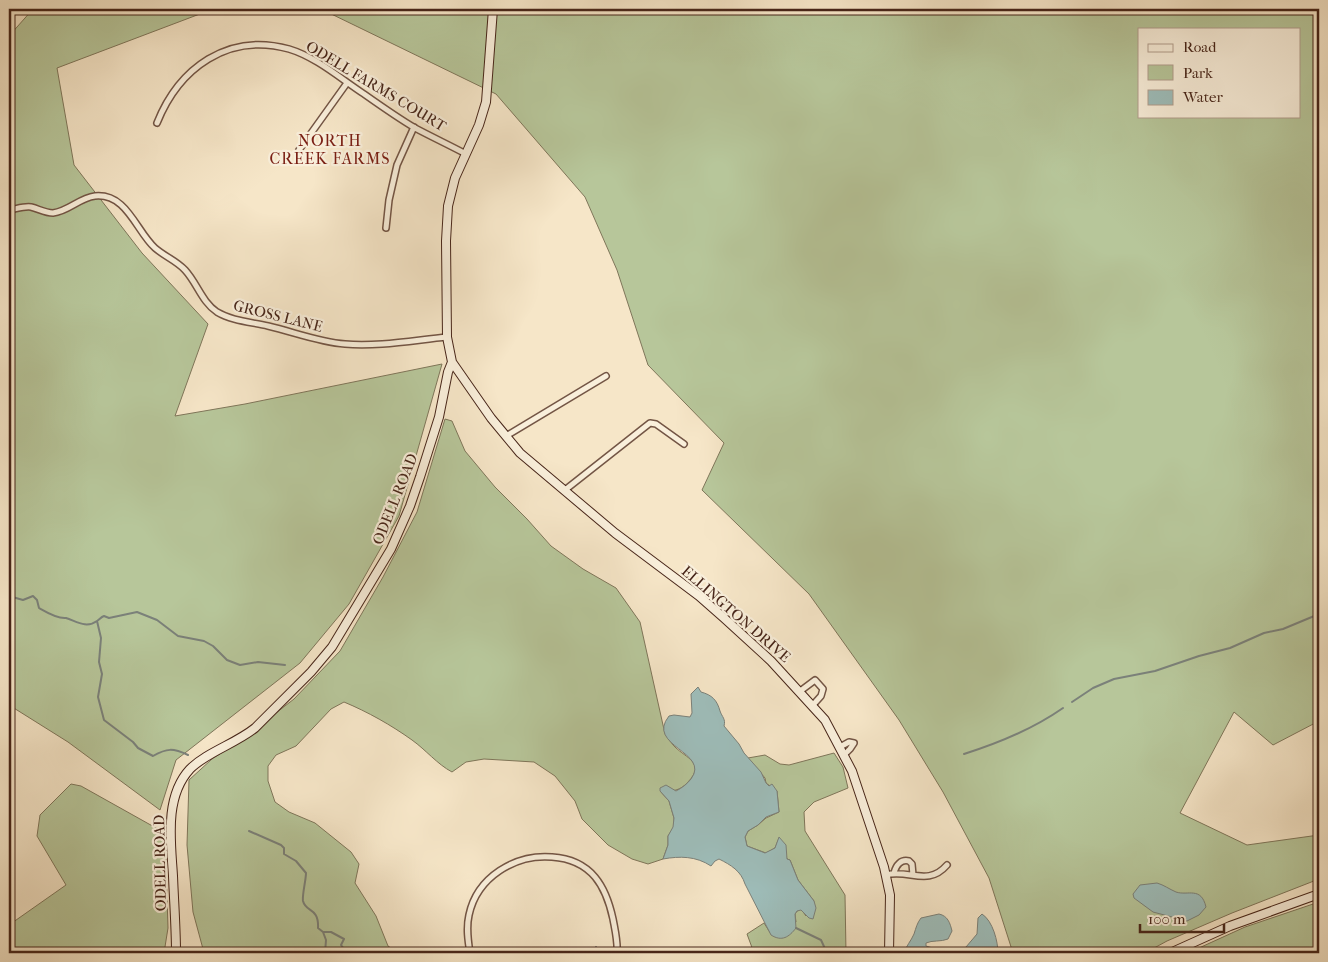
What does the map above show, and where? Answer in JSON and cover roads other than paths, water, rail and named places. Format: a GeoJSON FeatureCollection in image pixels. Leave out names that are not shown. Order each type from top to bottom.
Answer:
{"type":"FeatureCollection","features":[{"type":"Feature","properties":{"kind":"street","name":"ODELL ROAD"},"geometry":{"type":"LineString","coordinates":[[176,953],[171,831],[172,809],[180,782],[198,762],[243,737],[268,716],[311,672],[336,640],[382,565],[410,506],[439,417],[448,372],[452,362],[447,337],[446,241],[448,206],[455,178],[479,125],[486,102],[493,9]]}},
{"type":"Feature","properties":{"kind":"street","name":"ODELL FARMS COURT"},"geometry":{"type":"LineString","coordinates":[[157,123],[170,96],[195,68],[216,54],[237,47],[256,45],[289,49],[312,60],[414,127],[466,154]]}},
{"type":"Feature","properties":{"kind":"street"},"geometry":{"type":"LineString","coordinates":[[299,150],[346,83]]}},
{"type":"Feature","properties":{"kind":"street"},"geometry":{"type":"LineString","coordinates":[[386,228],[389,200],[397,165],[414,127]]}},
{"type":"Feature","properties":{"kind":"street","name":"GROSS LANE"},"geometry":{"type":"LineString","coordinates":[[9,210],[30,207],[53,213],[60,212],[82,200],[96,196],[111,198],[127,210],[154,247],[186,271],[212,308],[235,319],[347,344],[378,344],[447,337]]}},
{"type":"Feature","properties":{"kind":"street","name":"ELLINGTON DRIVE"},"geometry":{"type":"LineString","coordinates":[[452,362],[520,453],[615,532],[699,596],[771,660],[825,720],[844,755],[890,874],[889,953]]}},
{"type":"Feature","properties":{"kind":"street"},"geometry":{"type":"LineString","coordinates":[[506,436],[606,376]]}},
{"type":"Feature","properties":{"kind":"street"},"geometry":{"type":"LineString","coordinates":[[565,490],[646,424],[653,422],[684,444]]}},
{"type":"Feature","properties":{"kind":"street"},"geometry":{"type":"LineString","coordinates":[[799,692],[815,680],[823,688],[822,694],[812,706]]}},
{"type":"Feature","properties":{"kind":"street"},"geometry":{"type":"LineString","coordinates":[[840,747],[848,742],[854,743],[844,755]]}},
{"type":"Feature","properties":{"kind":"street"},"geometry":{"type":"LineString","coordinates":[[470,953],[467,933],[468,916],[472,904],[481,890],[494,875],[508,865],[526,858],[545,856],[570,860],[582,866],[596,878],[610,908],[616,935],[617,953]]}},
{"type":"Feature","properties":{"kind":"street"},"geometry":{"type":"LineString","coordinates":[[890,874],[899,864],[906,860],[912,864],[912,876]]}},
{"type":"Feature","properties":{"kind":"street"},"geometry":{"type":"LineString","coordinates":[[890,874],[933,876],[948,865]]}},
{"type":"Feature","properties":{"kind":"street"},"geometry":{"type":"LineString","coordinates":[[1170,953],[1230,926],[1319,894]]}},
{"type":"Feature","properties":{"kind":"water"},"geometry":{"type":"Polygon","coordinates":[[[698,687],[701,692],[711,696],[716,701],[724,720],[724,726],[761,772],[766,783],[769,786],[772,784],[777,791],[779,812],[766,817],[748,831],[745,837],[747,846],[765,853],[775,848],[779,837],[786,845],[787,859],[790,860],[798,880],[814,901],[816,908],[813,919],[809,918],[801,910],[797,911],[795,914],[796,928],[785,938],[771,935],[741,875],[728,864],[719,859],[711,866],[700,860],[688,858],[663,859],[674,818],[669,801],[660,791],[660,788],[666,785],[676,791],[691,779],[695,770],[693,762],[665,735],[664,726],[669,716],[690,717],[692,713],[691,694],[698,687]]]}},
{"type":"Feature","properties":{"kind":"water"},"geometry":{"type":"Polygon","coordinates":[[[1157,883],[1176,892],[1197,894],[1204,900],[1206,907],[1199,915],[1187,921],[1153,912],[1134,898],[1133,894],[1140,885],[1157,883]]]}},
{"type":"Feature","properties":{"kind":"water"},"geometry":{"type":"Polygon","coordinates":[[[939,914],[947,918],[952,931],[948,939],[926,943],[926,946],[936,949],[936,953],[904,953],[921,918],[939,914]]]}},
{"type":"Feature","properties":{"kind":"water"},"geometry":{"type":"Polygon","coordinates":[[[982,914],[992,927],[998,953],[958,953],[977,934],[978,918],[982,914]]]}},
{"type":"Feature","properties":{"kind":"waterway"},"geometry":{"type":"LineString","coordinates":[[9,596],[23,600],[33,596],[37,600],[39,608],[56,616],[85,624],[93,623],[104,616],[109,618],[137,612],[157,620],[178,636],[204,641],[213,646],[227,660],[240,665],[258,662],[285,665]]}},
{"type":"Feature","properties":{"kind":"waterway"},"geometry":{"type":"LineString","coordinates":[[1072,702],[1093,688],[1114,679],[1155,671],[1230,648],[1264,633],[1283,629],[1319,614]]}},
{"type":"Feature","properties":{"kind":"waterway"},"geometry":{"type":"LineString","coordinates":[[97,621],[101,638],[99,662],[102,674],[98,697],[104,720],[138,748],[153,756],[162,751],[170,750],[188,755]]}},
{"type":"Feature","properties":{"kind":"waterway"},"geometry":{"type":"LineString","coordinates":[[964,754],[1015,735],[1063,708]]}},
{"type":"Feature","properties":{"kind":"waterway"},"geometry":{"type":"LineString","coordinates":[[249,831],[281,845],[284,848],[284,854],[296,861],[306,873],[303,898],[305,905],[314,913],[318,921],[318,928],[323,932],[331,932],[344,939],[341,945],[347,953]]}},
{"type":"Feature","properties":{"kind":"waterway"},"geometry":{"type":"LineString","coordinates":[[796,928],[821,940],[827,953]]}},
{"type":"Feature","properties":{"kind":"waterway"},"geometry":{"type":"LineString","coordinates":[[323,932],[326,940],[325,953]]}},
{"type":"Feature","properties":{"kind":"waterway"},"geometry":{"type":"LineString","coordinates":[[596,947],[596,953]]}},
{"type":"Feature","properties":{"kind":"district","name":"NORTH CREEK FARMS"},"geometry":{"type":"Point","coordinates":[330,149]}}]}
